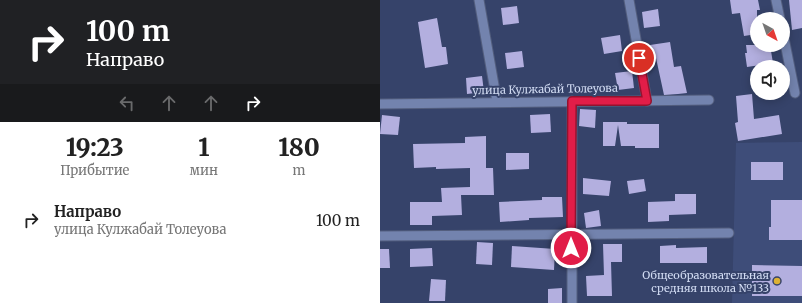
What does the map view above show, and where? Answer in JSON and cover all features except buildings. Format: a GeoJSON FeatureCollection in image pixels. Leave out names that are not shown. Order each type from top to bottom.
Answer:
{"type":"FeatureCollection","features":[{"type":"Feature","properties":{"kind":"street"},"geometry":{"type":"LineString","coordinates":[[479,0],[497,102]]}},
{"type":"Feature","properties":{"kind":"street"},"geometry":{"type":"LineString","coordinates":[[629,0],[647,101]]}},
{"type":"Feature","properties":{"kind":"street"},"geometry":{"type":"LineString","coordinates":[[776,0],[779,12]]}},
{"type":"Feature","properties":{"kind":"street"},"geometry":{"type":"LineString","coordinates":[[787,52],[795,93]]}},
{"type":"Feature","properties":{"kind":"street","name":"улица Кулжабай Толеуова"},"geometry":{"type":"LineString","coordinates":[[380,104],[710,100]]}},
{"type":"Feature","properties":{"kind":"street"},"geometry":{"type":"LineString","coordinates":[[572,101],[572,303]]}},
{"type":"Feature","properties":{"kind":"street"},"geometry":{"type":"LineString","coordinates":[[380,236],[729,233]]}},
{"type":"Feature","properties":{"kind":"shaded area"},"geometry":{"type":"Polygon","coordinates":[[[802,142],[802,303],[732,303],[736,143],[802,142]]]}},
{"type":"Feature","properties":{"kind":"place","name":"Общеобразовательная средняя школа №133"},"geometry":{"type":"Point","coordinates":[777,281]}},
{"type":"Feature","properties":{"kind":"route"},"geometry":{"type":"LineString","coordinates":[[571,248],[572,101],[647,101],[639,58]]}}]}
